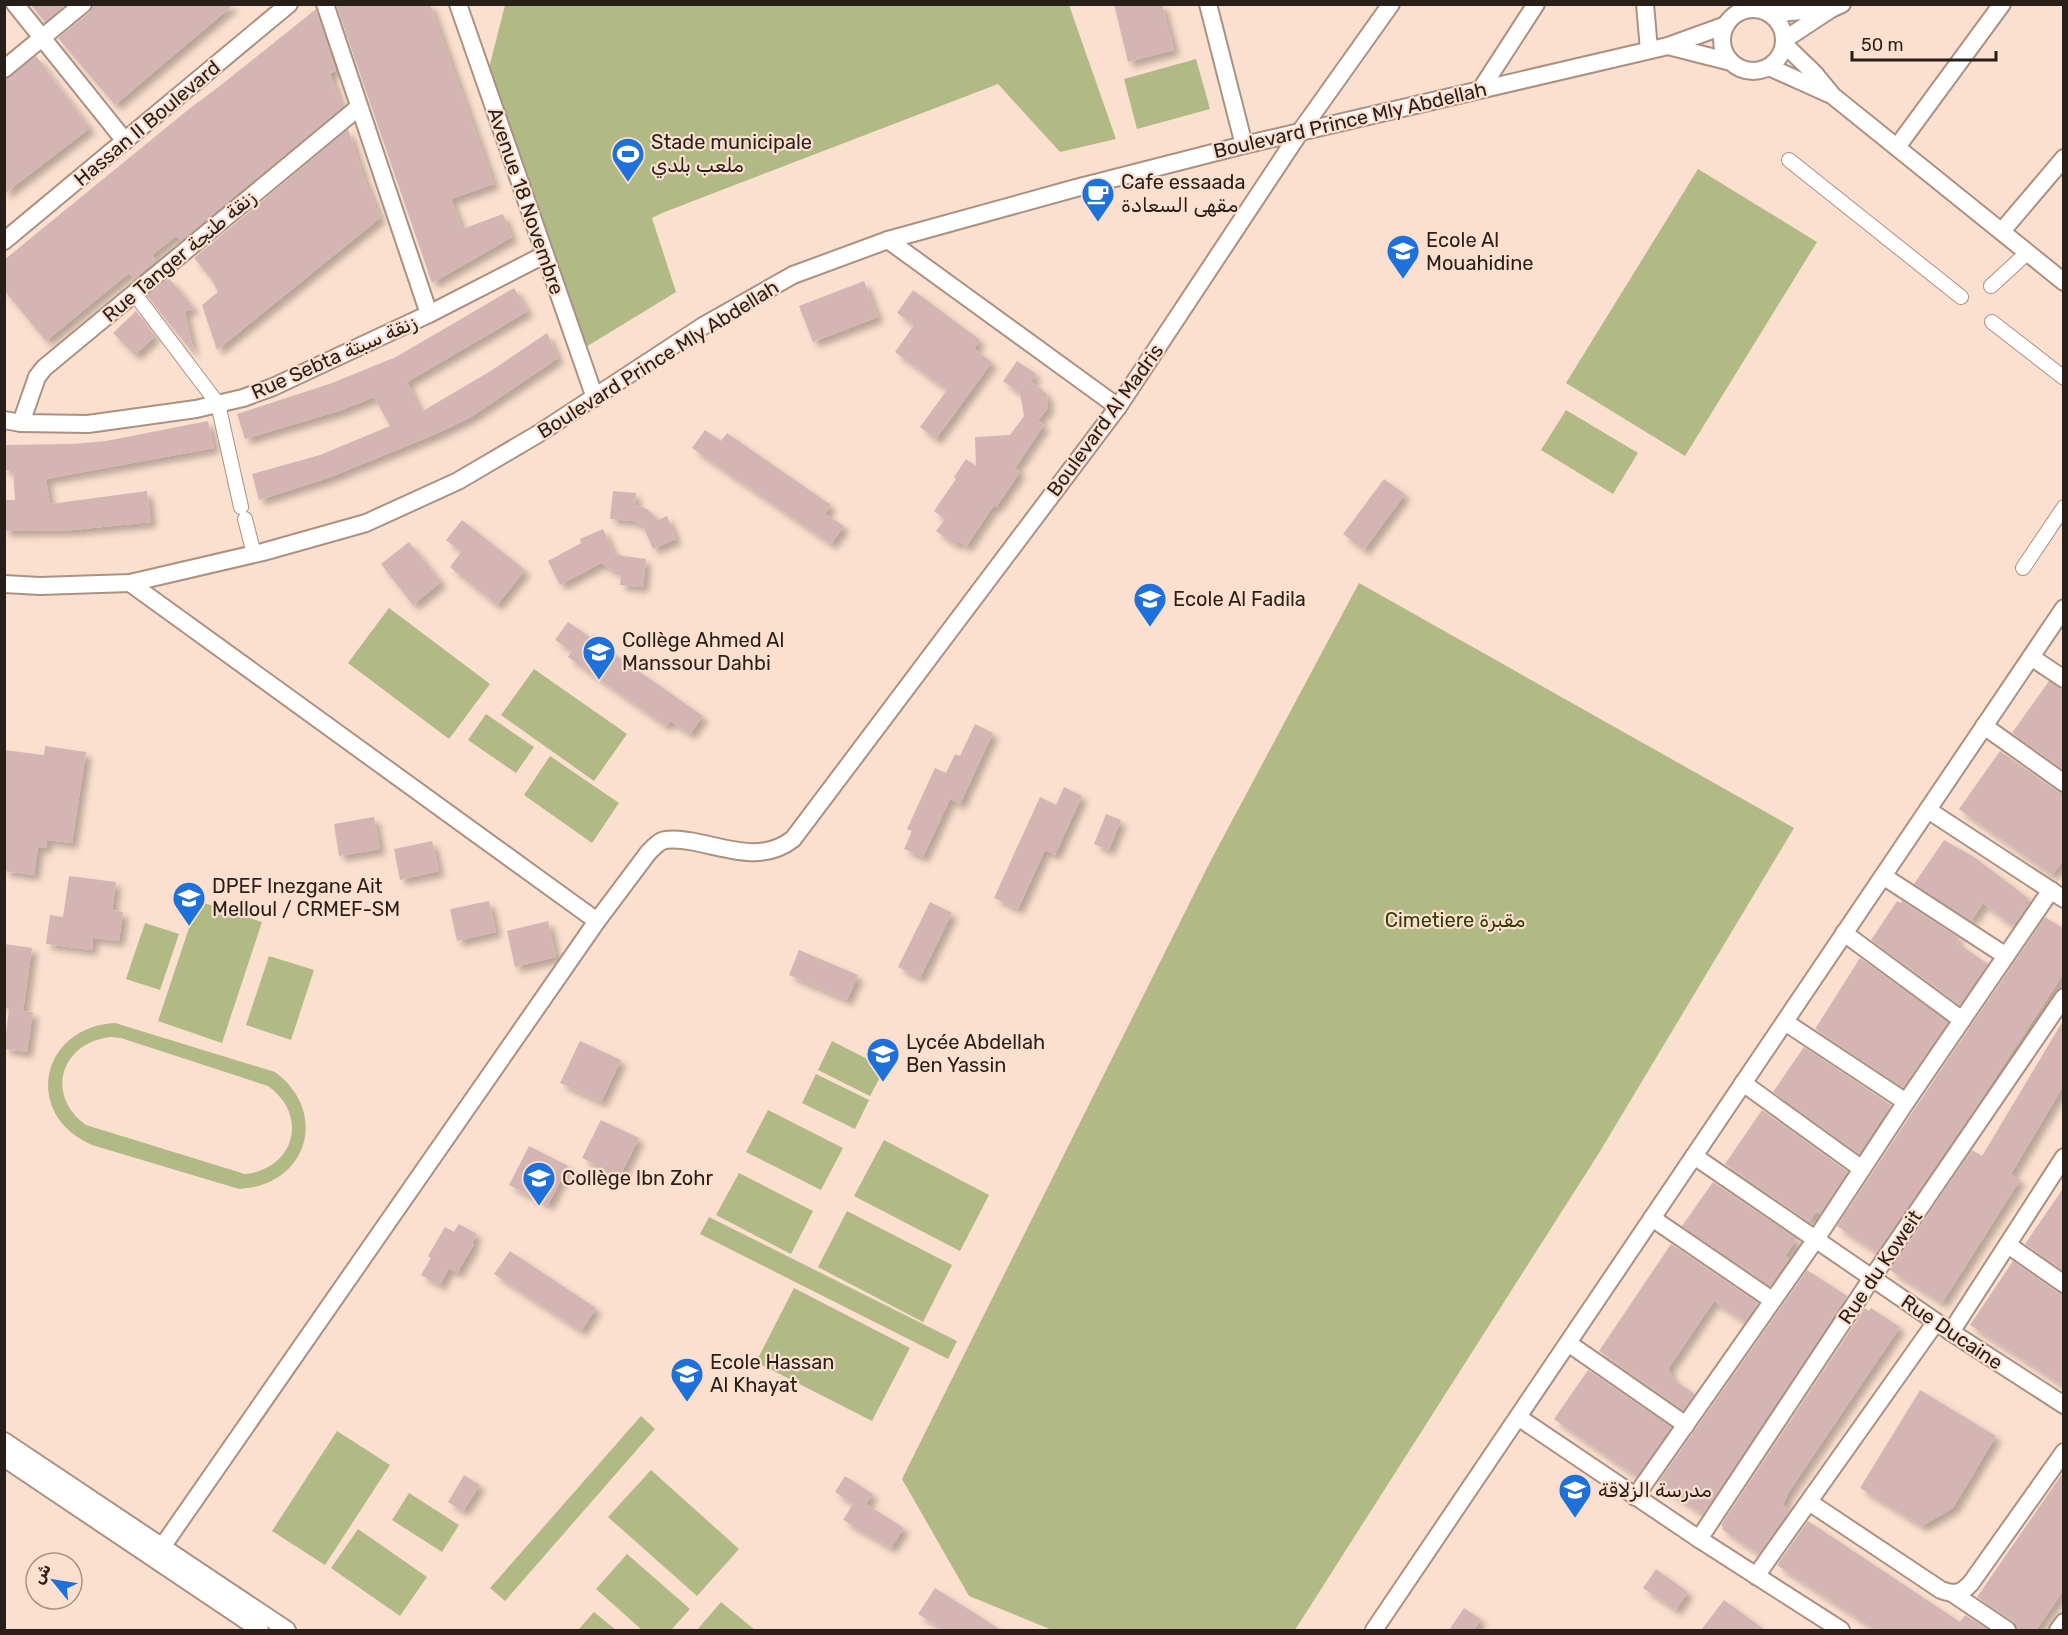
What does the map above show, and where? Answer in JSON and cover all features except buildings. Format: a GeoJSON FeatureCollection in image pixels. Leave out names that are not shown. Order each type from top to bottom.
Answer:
{"type":"FeatureCollection","features":[{"type":"Feature","properties":{"kind":"street"},"geometry":{"type":"LineString","coordinates":[[15,4],[125,141]]}},
{"type":"Feature","properties":{"kind":"street"},"geometry":{"type":"LineString","coordinates":[[4,69],[83,4]]}},
{"type":"Feature","properties":{"kind":"street","name":"Hassan II Boulevard"},"geometry":{"type":"LineString","coordinates":[[4,241],[289,4]]}},
{"type":"Feature","properties":{"kind":"street"},"geometry":{"type":"LineString","coordinates":[[324,4],[429,314]]}},
{"type":"Feature","properties":{"kind":"street","name":"Avenue 18 Novembre"},"geometry":{"type":"LineString","coordinates":[[458,4],[595,398]]}},
{"type":"Feature","properties":{"kind":"street"},"geometry":{"type":"LineString","coordinates":[[1208,4],[1244,145]]}},
{"type":"Feature","properties":{"kind":"street","name":"Boulevard Al Madris"},"geometry":{"type":"LineString","coordinates":[[597,921],[648,853],[664,840],[688,841],[762,854],[783,847],[805,825],[1118,407],[1300,132],[1391,4]]}},
{"type":"Feature","properties":{"kind":"street"},"geometry":{"type":"LineString","coordinates":[[1481,89],[1536,4]]}},
{"type":"Feature","properties":{"kind":"street"},"geometry":{"type":"LineString","coordinates":[[1645,4],[1649,50]]}},
{"type":"Feature","properties":{"kind":"street"},"geometry":{"type":"LineString","coordinates":[[1897,147],[2002,4]]}},
{"type":"Feature","properties":{"kind":"street"},"geometry":{"type":"LineString","coordinates":[[1770,14],[1838,6]]}},
{"type":"Feature","properties":{"kind":"street"},"geometry":{"type":"LineString","coordinates":[[1784,42],[1838,6]]}},
{"type":"Feature","properties":{"kind":"street"},"geometry":{"type":"LineString","coordinates":[[1746,10],[1758,10],[1770,14],[1783,30],[1782,53],[1769,67],[1756,71],[1743,70],[1731,62],[1724,51],[1722,38],[1726,25],[1746,10]]}},
{"type":"Feature","properties":{"kind":"street","name":"Boulevard Prince Mly Abdellah"},"geometry":{"type":"LineString","coordinates":[[4,584],[40,586],[130,583],[254,554],[366,523],[458,481],[595,398],[703,326],[793,275],[888,240],[1244,145],[1668,46],[1726,25]]}},
{"type":"Feature","properties":{"kind":"street"},"geometry":{"type":"LineString","coordinates":[[1784,42],[1833,96],[2064,282]]}},
{"type":"Feature","properties":{"kind":"street","name":"Boulevard Prince Mly Abdellah"},"geometry":{"type":"LineString","coordinates":[[1668,46],[1731,62]]}},
{"type":"Feature","properties":{"kind":"street"},"geometry":{"type":"LineString","coordinates":[[1769,67],[1833,96]]}},
{"type":"Feature","properties":{"kind":"street","name":"Rue Tanger زنقة طنجة"},"geometry":{"type":"LineString","coordinates":[[21,423],[31,390],[40,372],[359,107]]}},
{"type":"Feature","properties":{"kind":"street"},"geometry":{"type":"LineString","coordinates":[[2002,231],[2064,158]]}},
{"type":"Feature","properties":{"kind":"street"},"geometry":{"type":"LineString","coordinates":[[1790,160],[1961,297]]}},
{"type":"Feature","properties":{"kind":"street"},"geometry":{"type":"LineString","coordinates":[[888,240],[1118,407]]}},
{"type":"Feature","properties":{"kind":"street"},"geometry":{"type":"LineString","coordinates":[[1991,286],[2028,252]]}},
{"type":"Feature","properties":{"kind":"street","name":"Rue Sebta زنقة سبتة"},"geometry":{"type":"LineString","coordinates":[[4,420],[21,423],[88,424],[218,404],[273,387],[429,314],[544,255]]}},
{"type":"Feature","properties":{"kind":"street"},"geometry":{"type":"LineString","coordinates":[[134,293],[218,404],[254,554]]}},
{"type":"Feature","properties":{"kind":"street"},"geometry":{"type":"LineString","coordinates":[[1992,322],[2064,378]]}},
{"type":"Feature","properties":{"kind":"street"},"geometry":{"type":"LineString","coordinates":[[2024,568],[2064,507]]}},
{"type":"Feature","properties":{"kind":"street"},"geometry":{"type":"LineString","coordinates":[[130,583],[597,921],[162,1547]]}},
{"type":"Feature","properties":{"kind":"street"},"geometry":{"type":"LineString","coordinates":[[1374,1630],[2064,608]]}},
{"type":"Feature","properties":{"kind":"street"},"geometry":{"type":"LineString","coordinates":[[2031,657],[2064,679]]}},
{"type":"Feature","properties":{"kind":"street"},"geometry":{"type":"LineString","coordinates":[[1984,726],[2064,783]]}},
{"type":"Feature","properties":{"kind":"street"},"geometry":{"type":"LineString","coordinates":[[1635,1497],[1816,1239],[2006,956],[2057,894],[1928,810]]}},
{"type":"Feature","properties":{"kind":"street"},"geometry":{"type":"LineString","coordinates":[[1882,876],[2006,956]]}},
{"type":"Feature","properties":{"kind":"street"},"geometry":{"type":"LineString","coordinates":[[1845,933],[1962,1020]]}},
{"type":"Feature","properties":{"kind":"street","name":"Rue du Koweit"},"geometry":{"type":"LineString","coordinates":[[1699,1539],[1872,1278],[2063,1001]]}},
{"type":"Feature","properties":{"kind":"street"},"geometry":{"type":"LineString","coordinates":[[1785,1022],[1906,1102]]}},
{"type":"Feature","properties":{"kind":"street"},"geometry":{"type":"LineString","coordinates":[[1743,1083],[1862,1169]]}},
{"type":"Feature","properties":{"kind":"street","name":"Rue Ducaine"},"geometry":{"type":"LineString","coordinates":[[1694,1156],[1936,1322],[2064,1405]]}},
{"type":"Feature","properties":{"kind":"street"},"geometry":{"type":"LineString","coordinates":[[1951,1332],[2060,1168]]}},
{"type":"Feature","properties":{"kind":"street"},"geometry":{"type":"LineString","coordinates":[[1652,1218],[1772,1300]]}},
{"type":"Feature","properties":{"kind":"street"},"geometry":{"type":"LineString","coordinates":[[2008,1245],[2064,1284]]}},
{"type":"Feature","properties":{"kind":"street"},"geometry":{"type":"LineString","coordinates":[[1756,1576],[1936,1322]]}},
{"type":"Feature","properties":{"kind":"street"},"geometry":{"type":"LineString","coordinates":[[1568,1343],[1686,1425]]}},
{"type":"Feature","properties":{"kind":"street"},"geometry":{"type":"LineString","coordinates":[[1518,1417],[1635,1497],[1841,1630]]}},
{"type":"Feature","properties":{"kind":"street"},"geometry":{"type":"LineString","coordinates":[[4,1441],[287,1630]]}},
{"type":"Feature","properties":{"kind":"street"},"geometry":{"type":"LineString","coordinates":[[1952,1593],[1963,1592],[1971,1583],[2064,1452]]}},
{"type":"Feature","properties":{"kind":"street"},"geometry":{"type":"LineString","coordinates":[[4,1458],[260,1630]]}},
{"type":"Feature","properties":{"kind":"street"},"geometry":{"type":"LineString","coordinates":[[1809,1502],[1941,1590],[1952,1593],[2007,1630]]}},
{"type":"Feature","properties":{"kind":"street"},"geometry":{"type":"LineString","coordinates":[[2058,1630],[2064,1622]]}},
{"type":"Feature","properties":{"kind":"green space","name":"Stade municipale ملعب بلدي"},"geometry":{"type":"Polygon","coordinates":[[[505,5],[1069,5],[1116,139],[1060,152],[998,84],[662,213],[652,218],[676,292],[576,353],[483,92],[505,5]]]}},
{"type":"Feature","properties":{"kind":"green space"},"geometry":{"type":"Polygon","coordinates":[[[1196,59],[1210,109],[1137,129],[1124,79],[1196,59]]]}},
{"type":"Feature","properties":{"kind":"green space"},"geometry":{"type":"Polygon","coordinates":[[[1698,169],[1817,242],[1685,456],[1566,383],[1698,169]]]}},
{"type":"Feature","properties":{"kind":"green space"},"geometry":{"type":"Polygon","coordinates":[[[1566,410],[1638,453],[1613,494],[1541,450],[1566,410]]]}},
{"type":"Feature","properties":{"kind":"green space","name":"Cimetiere مقبرة"},"geometry":{"type":"Polygon","coordinates":[[[1359,583],[1794,828],[1599,1153],[1295,1630],[1052,1630],[969,1596],[902,1479],[1211,860],[1359,583]]]}},
{"type":"Feature","properties":{"kind":"green space"},"geometry":{"type":"Polygon","coordinates":[[[389,608],[490,684],[449,739],[348,663],[389,608]]]}},
{"type":"Feature","properties":{"kind":"green space"},"geometry":{"type":"Polygon","coordinates":[[[534,669],[627,734],[594,781],[501,715],[534,669]]]}},
{"type":"Feature","properties":{"kind":"green space"},"geometry":{"type":"Polygon","coordinates":[[[486,714],[534,747],[516,773],[468,740],[486,714]]]}},
{"type":"Feature","properties":{"kind":"green space"},"geometry":{"type":"Polygon","coordinates":[[[550,756],[619,803],[592,843],[524,795],[550,756]]]}},
{"type":"Feature","properties":{"kind":"green space"},"geometry":{"type":"Polygon","coordinates":[[[198,901],[262,922],[222,1043],[158,1021],[198,901]]]}},
{"type":"Feature","properties":{"kind":"green space"},"geometry":{"type":"Polygon","coordinates":[[[145,923],[179,934],[160,990],[126,979],[145,923]]]}},
{"type":"Feature","properties":{"kind":"green space"},"geometry":{"type":"Polygon","coordinates":[[[269,956],[314,970],[291,1040],[246,1025],[269,956]]]}},
{"type":"Feature","properties":{"kind":"green space"},"geometry":{"type":"Polygon","coordinates":[[[115,1023],[275,1072],[292,1089],[302,1107],[306,1126],[303,1145],[295,1161],[281,1175],[262,1185],[239,1189],[92,1145],[70,1131],[56,1114],[49,1094],[49,1074],[56,1055],[70,1040],[90,1028],[115,1023]],[[110,1037],[93,1041],[79,1049],[64,1072],[62,1086],[65,1100],[73,1113],[86,1125],[245,1174],[262,1170],[285,1152],[291,1139],[292,1125],[289,1111],[281,1098],[268,1086],[121,1038],[110,1037]]]}},
{"type":"Feature","properties":{"kind":"green space"},"geometry":{"type":"Polygon","coordinates":[[[832,1041],[885,1068],[870,1096],[818,1070],[832,1041]]]}},
{"type":"Feature","properties":{"kind":"green space"},"geometry":{"type":"Polygon","coordinates":[[[816,1074],[869,1100],[855,1129],[802,1103],[816,1074]]]}},
{"type":"Feature","properties":{"kind":"green space"},"geometry":{"type":"Polygon","coordinates":[[[768,1110],[843,1148],[821,1190],[746,1152],[768,1110]]]}},
{"type":"Feature","properties":{"kind":"green space"},"geometry":{"type":"Polygon","coordinates":[[[884,1140],[989,1195],[960,1251],[854,1196],[884,1140]]]}},
{"type":"Feature","properties":{"kind":"green space"},"geometry":{"type":"Polygon","coordinates":[[[739,1173],[813,1211],[791,1254],[716,1215],[739,1173]]]}},
{"type":"Feature","properties":{"kind":"green space"},"geometry":{"type":"Polygon","coordinates":[[[847,1211],[952,1265],[923,1322],[818,1267],[847,1211]]]}},
{"type":"Feature","properties":{"kind":"green space"},"geometry":{"type":"Polygon","coordinates":[[[709,1217],[957,1341],[948,1359],[700,1234],[709,1217]]]}},
{"type":"Feature","properties":{"kind":"green space"},"geometry":{"type":"Polygon","coordinates":[[[794,1288],[910,1348],[872,1421],[756,1362],[794,1288]]]}},
{"type":"Feature","properties":{"kind":"green space"},"geometry":{"type":"Polygon","coordinates":[[[641,1416],[655,1429],[505,1601],[490,1588],[641,1416]]]}},
{"type":"Feature","properties":{"kind":"green space"},"geometry":{"type":"Polygon","coordinates":[[[337,1431],[390,1465],[325,1565],[272,1531],[337,1431]]]}},
{"type":"Feature","properties":{"kind":"green space"},"geometry":{"type":"Polygon","coordinates":[[[651,1470],[739,1549],[697,1596],[608,1517],[651,1470]]]}},
{"type":"Feature","properties":{"kind":"green space"},"geometry":{"type":"Polygon","coordinates":[[[409,1493],[459,1525],[442,1552],[392,1520],[409,1493]]]}},
{"type":"Feature","properties":{"kind":"green space"},"geometry":{"type":"Polygon","coordinates":[[[358,1529],[427,1577],[400,1616],[331,1568],[358,1529]]]}},
{"type":"Feature","properties":{"kind":"green space"},"geometry":{"type":"Polygon","coordinates":[[[627,1554],[690,1609],[671,1630],[642,1630],[596,1589],[627,1554]]]}},
{"type":"Feature","properties":{"kind":"green space"},"geometry":{"type":"Polygon","coordinates":[[[721,1602],[755,1630],[697,1630],[721,1602]]]}},
{"type":"Feature","properties":{"kind":"green space"},"geometry":{"type":"Polygon","coordinates":[[[594,1612],[616,1630],[578,1630],[594,1612]]]}},
{"type":"Feature","properties":{"kind":"place","name":"Stade municipale ملعب بلدي"},"geometry":{"type":"Point","coordinates":[628,183]}},
{"type":"Feature","properties":{"kind":"place","name":"Cafe essaada مقهى السعادة"},"geometry":{"type":"Point","coordinates":[1098,223]}},
{"type":"Feature","properties":{"kind":"place","name":"Ecole Al Mouahidine"},"geometry":{"type":"Point","coordinates":[1403,280]}},
{"type":"Feature","properties":{"kind":"place","name":"Ecole Al Fadila"},"geometry":{"type":"Point","coordinates":[1150,628]}},
{"type":"Feature","properties":{"kind":"place","name":"Collège Ahmed Al Manssour Dahbi"},"geometry":{"type":"Point","coordinates":[599,681]}},
{"type":"Feature","properties":{"kind":"place","name":"DPEF Inezgane Ait Melloul / CRMEF-SM"},"geometry":{"type":"Point","coordinates":[189,927]}},
{"type":"Feature","properties":{"kind":"place","name":"Lycée Abdellah Ben Yassin"},"geometry":{"type":"Point","coordinates":[883,1083]}},
{"type":"Feature","properties":{"kind":"place","name":"Collège Ibn Zohr"},"geometry":{"type":"Point","coordinates":[539,1207]}},
{"type":"Feature","properties":{"kind":"place","name":"Ecole Hassan Al Khayat"},"geometry":{"type":"Point","coordinates":[687,1403]}},
{"type":"Feature","properties":{"kind":"place","name":"مدرسة الزلاقة"},"geometry":{"type":"Point","coordinates":[1575,1519]}}]}
